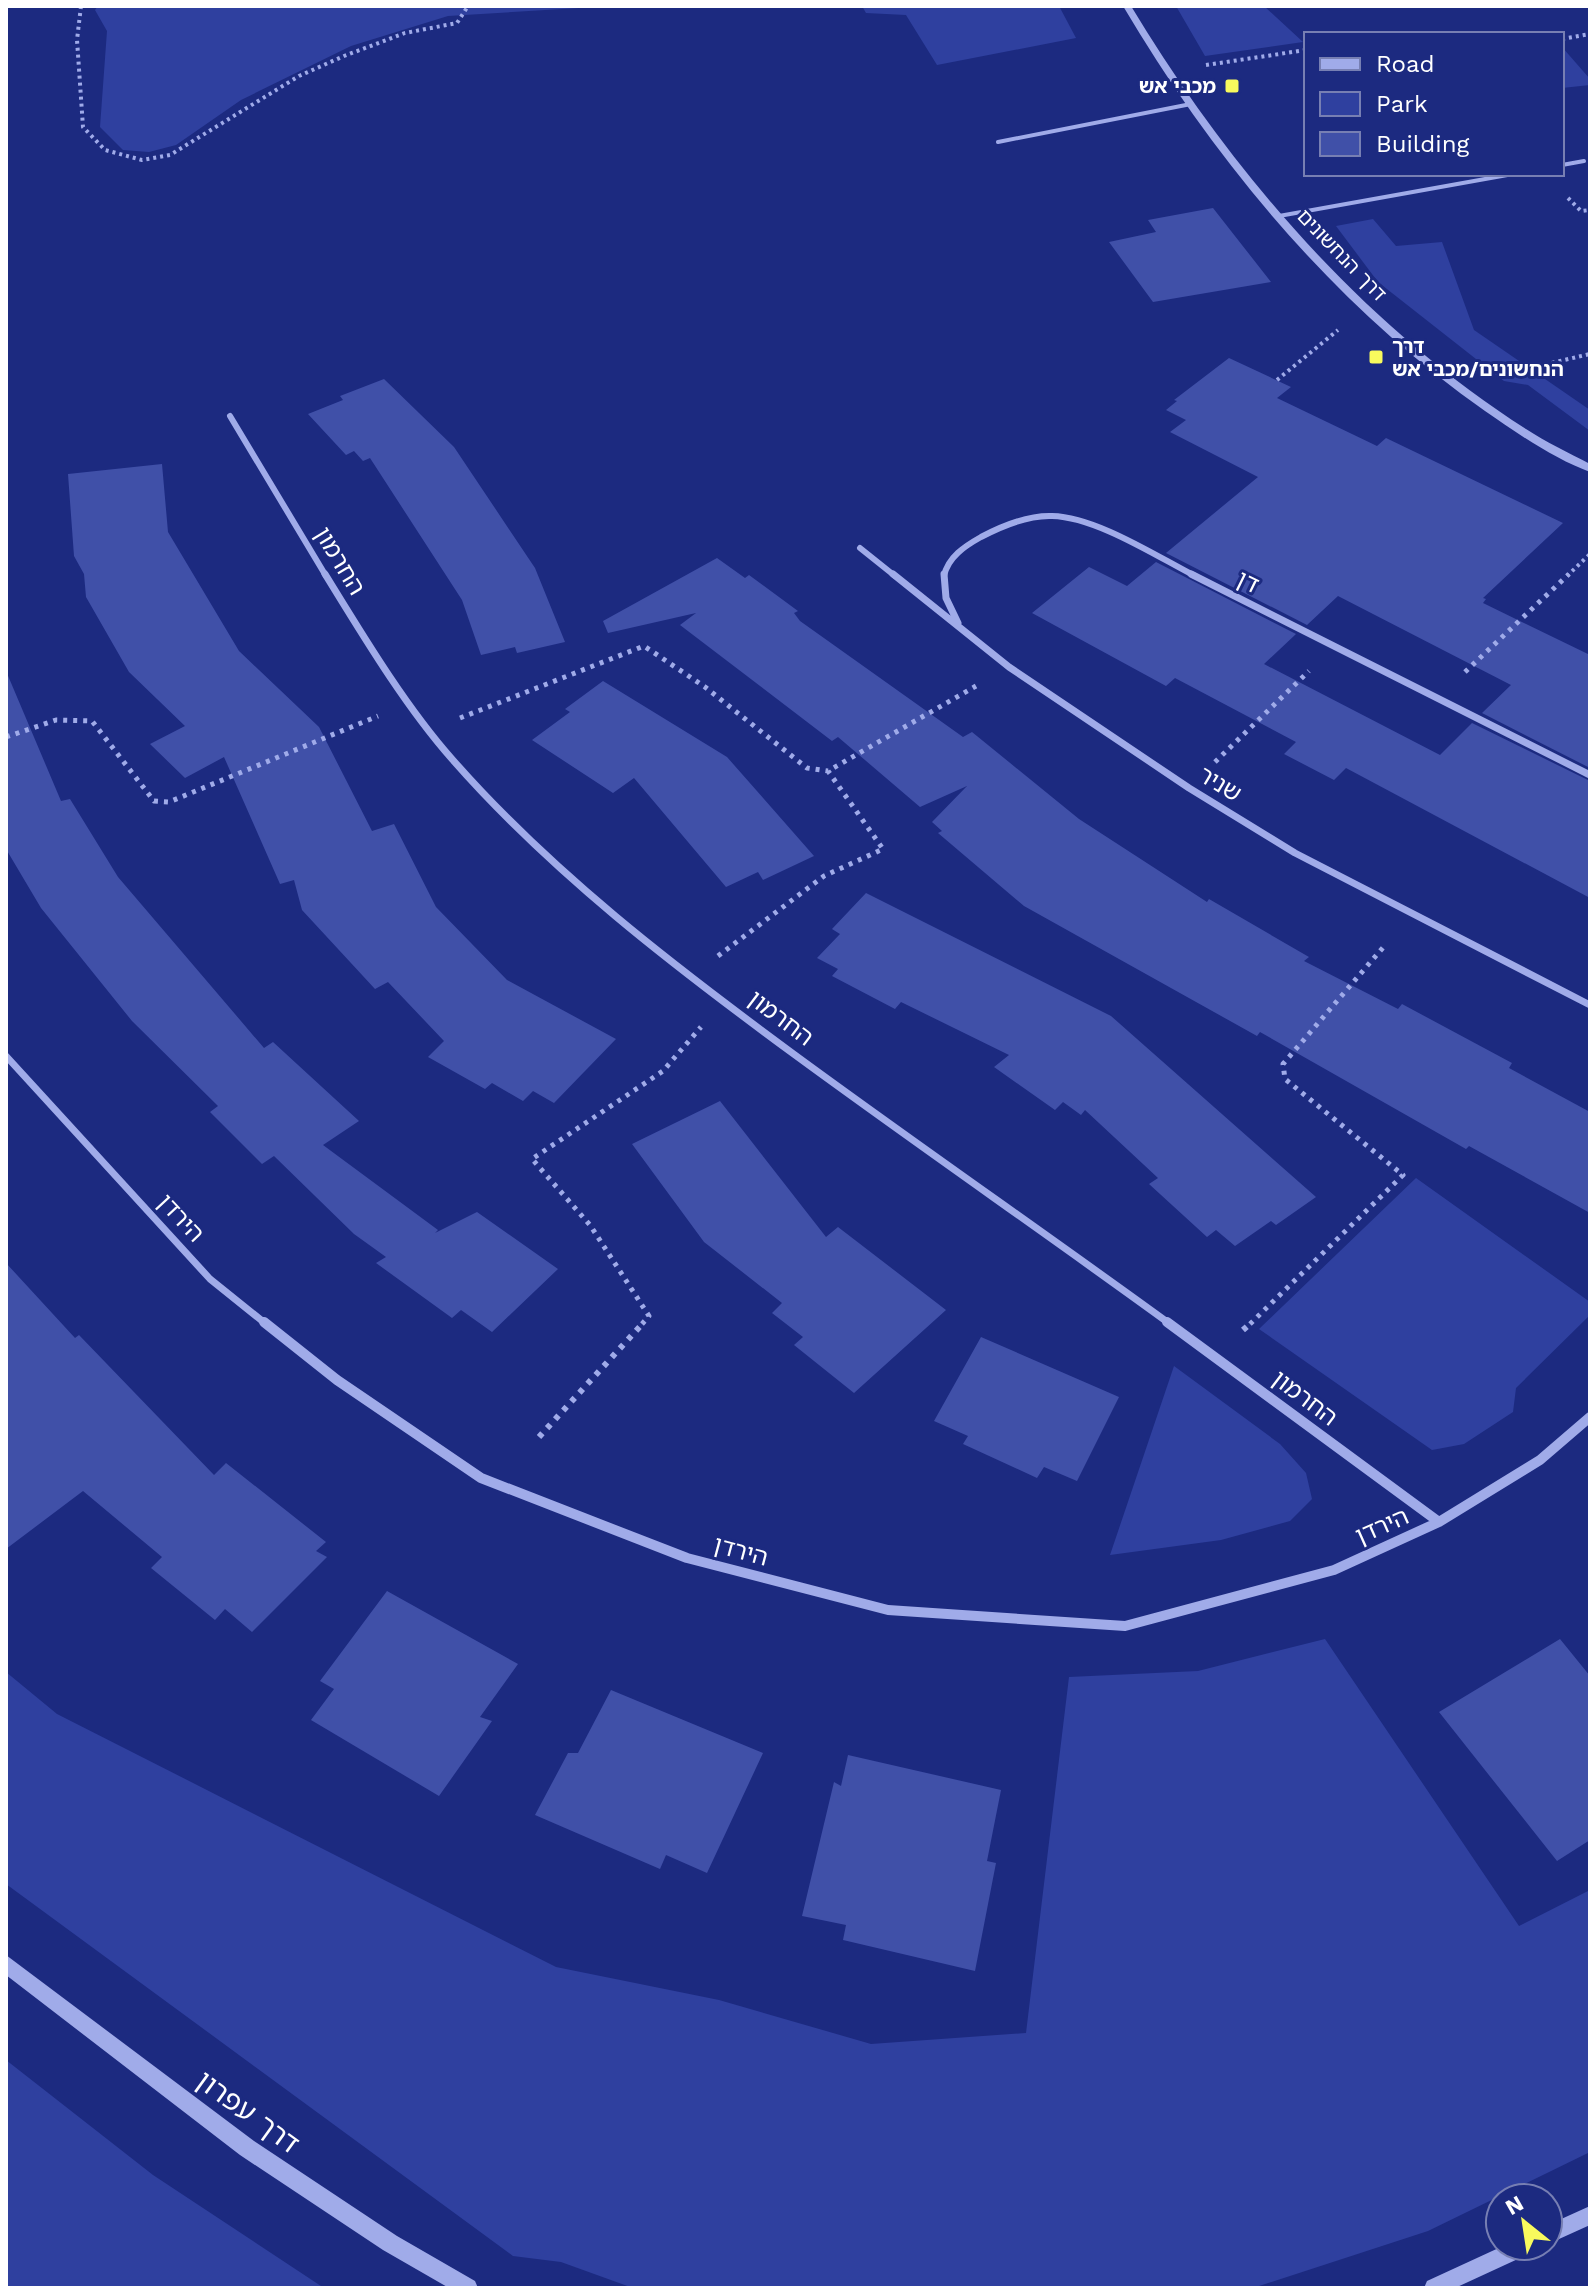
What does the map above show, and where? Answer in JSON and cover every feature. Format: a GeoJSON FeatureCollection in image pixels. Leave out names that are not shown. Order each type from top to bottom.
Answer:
{"type":"FeatureCollection","features":[{"type":"Feature","properties":{"kind":"street","name":"דרך הנחשונים"},"geometry":{"type":"LineString","coordinates":[[1127,6],[1148,45],[1237,168],[1360,302],[1484,407],[1590,469]]}},
{"type":"Feature","properties":{"kind":"street","name":"החרמון"},"geometry":{"type":"LineString","coordinates":[[230,416],[353,622],[411,703],[454,762],[545,851],[692,975],[832,1082],[1191,1338],[1439,1522]]}},
{"type":"Feature","properties":{"kind":"street","name":"דן"},"geometry":{"type":"LineString","coordinates":[[960,627],[945,599],[945,571],[956,554],[1000,527],[1025,519],[1053,516],[1123,540],[1590,775]]}},
{"type":"Feature","properties":{"kind":"street","name":"שניר"},"geometry":{"type":"LineString","coordinates":[[860,548],[1009,667],[1095,727],[1295,853],[1590,1005]]}},
{"type":"Feature","properties":{"kind":"street","name":"הירדן"},"geometry":{"type":"LineString","coordinates":[[6,1056],[210,1279],[337,1380],[481,1478],[687,1558],[888,1610],[1125,1626],[1334,1570],[1439,1522],[1540,1460],[1590,1417]]}},
{"type":"Feature","properties":{"kind":"street","name":"דרך עפרון"},"geometry":{"type":"LineString","coordinates":[[6,1964],[247,2148],[390,2243],[468,2288]]}},
{"type":"Feature","properties":{"kind":"street"},"geometry":{"type":"LineString","coordinates":[[1564,2227],[1590,2215]]}},
{"type":"Feature","properties":{"kind":"street"},"geometry":{"type":"LineString","coordinates":[[1434,2288],[1490,2262]]}},
{"type":"Feature","properties":{"kind":"lane"},"geometry":{"type":"LineString","coordinates":[[998,142],[1191,104]]}},
{"type":"Feature","properties":{"kind":"lane"},"geometry":{"type":"LineString","coordinates":[[1564,165],[1584,161]]}},
{"type":"Feature","properties":{"kind":"lane"},"geometry":{"type":"LineString","coordinates":[[1279,216],[1502,176]]}},
{"type":"Feature","properties":{"kind":"path"},"geometry":{"type":"LineString","coordinates":[[81,6],[77,40],[83,127],[105,150],[142,160],[170,155],[299,76],[344,56],[405,33],[457,23],[468,6]]}},
{"type":"Feature","properties":{"kind":"path"},"geometry":{"type":"LineString","coordinates":[[1564,39],[1590,34]]}},
{"type":"Feature","properties":{"kind":"path"},"geometry":{"type":"LineString","coordinates":[[1206,65],[1304,50]]}},
{"type":"Feature","properties":{"kind":"path"},"geometry":{"type":"LineString","coordinates":[[1277,380],[1348,321]]}},
{"type":"Feature","properties":{"kind":"path"},"geometry":{"type":"LineString","coordinates":[[1504,374],[1590,354]]}},
{"type":"Feature","properties":{"kind":"path"},"geometry":{"type":"LineString","coordinates":[[1438,697],[1590,554]]}},
{"type":"Feature","properties":{"kind":"path"},"geometry":{"type":"LineString","coordinates":[[430,729],[644,646],[705,687],[807,768],[828,771],[976,686]]}},
{"type":"Feature","properties":{"kind":"path"},"geometry":{"type":"LineString","coordinates":[[1215,762],[1336,646]]}},
{"type":"Feature","properties":{"kind":"path"},"geometry":{"type":"LineString","coordinates":[[6,737],[56,720],[92,721],[154,801],[169,802],[411,703]]}},
{"type":"Feature","properties":{"kind":"path"},"geometry":{"type":"LineString","coordinates":[[692,975],[824,876],[883,849],[828,771]]}},
{"type":"Feature","properties":{"kind":"path"},"geometry":{"type":"LineString","coordinates":[[1243,1330],[1403,1175],[1285,1079],[1283,1064],[1386,944]]}},
{"type":"Feature","properties":{"kind":"path"},"geometry":{"type":"LineString","coordinates":[[539,1437],[649,1316],[590,1225],[532,1159],[663,1071],[725,1000]]}},
{"type":"Feature","properties":{"kind":"green space"},"geometry":{"type":"Polygon","coordinates":[[[98,6],[612,6],[448,16],[351,46],[241,100],[176,145],[149,152],[123,150],[100,127],[107,31],[95,10],[98,6]]]}},
{"type":"Feature","properties":{"kind":"green space"},"geometry":{"type":"Polygon","coordinates":[[[862,6],[1059,6],[1076,38],[937,65],[906,15],[866,13],[862,6]]]}},
{"type":"Feature","properties":{"kind":"green space"},"geometry":{"type":"Polygon","coordinates":[[[1176,6],[1264,6],[1303,42],[1205,56],[1176,6]]]}},
{"type":"Feature","properties":{"kind":"green space"},"geometry":{"type":"Polygon","coordinates":[[[1564,49],[1590,79],[1590,85],[1564,88],[1564,49]]]}},
{"type":"Feature","properties":{"kind":"green space"},"geometry":{"type":"Polygon","coordinates":[[[1373,219],[1396,246],[1442,242],[1474,330],[1590,410],[1590,431],[1528,385],[1504,381],[1378,282],[1336,226],[1373,219]]]}},
{"type":"Feature","properties":{"kind":"green space"},"geometry":{"type":"Polygon","coordinates":[[[1416,1178],[1590,1302],[1590,1315],[1516,1388],[1513,1412],[1464,1444],[1432,1450],[1259,1329],[1416,1178]]]}},
{"type":"Feature","properties":{"kind":"green space"},"geometry":{"type":"Polygon","coordinates":[[[1174,1366],[1280,1444],[1306,1473],[1312,1499],[1290,1521],[1221,1540],[1110,1555],[1174,1366]]]}},
{"type":"Feature","properties":{"kind":"green space"},"geometry":{"type":"Polygon","coordinates":[[[1325,1639],[1519,1926],[1590,1890],[1590,2152],[1528,2182],[1484,2182],[1484,2204],[1428,2231],[1253,2288],[633,2288],[561,2262],[513,2256],[6,1884],[6,1672],[57,1714],[556,1967],[719,2000],[871,2044],[1026,2033],[1069,1677],[1198,1671],[1325,1639]]]}},
{"type":"Feature","properties":{"kind":"green space"},"geometry":{"type":"Polygon","coordinates":[[[6,2060],[153,2175],[324,2288],[6,2288],[6,2060]]]}},
{"type":"Feature","properties":{"kind":"building"},"geometry":{"type":"Polygon","coordinates":[[[1213,208],[1271,282],[1153,302],[1109,242],[1156,232],[1148,220],[1213,208]]]}},
{"type":"Feature","properties":{"kind":"building"},"geometry":{"type":"Polygon","coordinates":[[[1229,358],[1291,387],[1277,398],[1377,446],[1386,438],[1563,523],[1483,598],[1486,599],[1483,603],[1590,655],[1590,768],[1482,713],[1511,685],[1338,596],[1307,625],[1166,553],[1258,477],[1170,432],[1186,420],[1166,410],[1177,401],[1174,400],[1229,358]]]}},
{"type":"Feature","properties":{"kind":"building"},"geometry":{"type":"Polygon","coordinates":[[[384,379],[454,447],[535,568],[565,642],[517,653],[515,647],[481,655],[462,600],[370,458],[363,461],[354,451],[346,455],[308,414],[343,400],[340,396],[384,379]]]}},
{"type":"Feature","properties":{"kind":"building"},"geometry":{"type":"Polygon","coordinates":[[[162,464],[168,532],[239,651],[319,727],[372,831],[394,824],[436,907],[507,980],[616,1039],[554,1103],[533,1091],[523,1101],[492,1083],[485,1089],[428,1057],[444,1041],[388,982],[375,989],[302,910],[294,880],[280,884],[224,757],[185,778],[150,744],[185,726],[129,672],[86,597],[84,574],[74,556],[68,474],[162,464]]]}},
{"type":"Feature","properties":{"kind":"building"},"geometry":{"type":"Polygon","coordinates":[[[717,558],[745,578],[749,575],[798,611],[794,613],[800,621],[963,737],[972,732],[1079,819],[1207,902],[1209,899],[1309,957],[1304,961],[1398,1009],[1402,1004],[1512,1063],[1509,1068],[1590,1112],[1590,1213],[1469,1146],[1466,1149],[1260,1032],[1257,1036],[1024,906],[938,833],[942,831],[932,822],[967,786],[920,807],[838,737],[832,741],[680,625],[696,613],[608,633],[603,621],[717,558]]]}},
{"type":"Feature","properties":{"kind":"building"},"geometry":{"type":"Polygon","coordinates":[[[1156,562],[1296,634],[1264,664],[1440,755],[1472,723],[1590,781],[1590,898],[1346,768],[1334,780],[1284,754],[1296,742],[1175,678],[1166,686],[1032,613],[1089,567],[1127,586],[1156,562]]]}},
{"type":"Feature","properties":{"kind":"building"},"geometry":{"type":"Polygon","coordinates":[[[6,671],[61,801],[70,799],[118,877],[264,1048],[273,1042],[359,1121],[323,1145],[438,1230],[435,1233],[477,1212],[558,1269],[492,1332],[461,1310],[452,1318],[376,1263],[386,1257],[354,1234],[274,1156],[262,1164],[210,1112],[218,1106],[132,1021],[41,908],[6,849],[6,671]]]}},
{"type":"Feature","properties":{"kind":"building"},"geometry":{"type":"Polygon","coordinates":[[[603,681],[727,757],[814,856],[763,880],[758,872],[726,887],[634,778],[613,793],[532,740],[570,712],[565,709],[603,681]]]}},
{"type":"Feature","properties":{"kind":"building"},"geometry":{"type":"Polygon","coordinates":[[[866,893],[1111,1016],[1316,1197],[1276,1225],[1271,1221],[1235,1246],[1216,1230],[1207,1237],[1149,1184],[1158,1178],[1085,1110],[1081,1115],[1063,1102],[1055,1110],[994,1067],[1009,1055],[901,1002],[895,1009],[832,976],[838,969],[817,958],[840,934],[832,929],[866,893]]]}},
{"type":"Feature","properties":{"kind":"building"},"geometry":{"type":"Polygon","coordinates":[[[720,1101],[826,1237],[838,1227],[946,1310],[854,1393],[794,1345],[803,1337],[772,1313],[782,1303],[704,1242],[632,1144],[720,1101]]]}},
{"type":"Feature","properties":{"kind":"building"},"geometry":{"type":"Polygon","coordinates":[[[6,1263],[75,1338],[79,1335],[214,1475],[226,1463],[326,1542],[316,1551],[327,1557],[252,1632],[225,1609],[215,1620],[151,1568],[162,1557],[83,1491],[6,1549],[6,1263]]]}},
{"type":"Feature","properties":{"kind":"building"},"geometry":{"type":"Polygon","coordinates":[[[981,1337],[1119,1397],[1077,1481],[1044,1467],[1037,1478],[963,1444],[968,1436],[934,1421],[981,1337]]]}},
{"type":"Feature","properties":{"kind":"building"},"geometry":{"type":"Polygon","coordinates":[[[387,1591],[518,1664],[480,1717],[492,1721],[439,1796],[311,1720],[334,1689],[320,1681],[387,1591]]]}},
{"type":"Feature","properties":{"kind":"building"},"geometry":{"type":"Polygon","coordinates":[[[1560,1639],[1590,1676],[1590,1840],[1557,1861],[1439,1712],[1560,1639]]]}},
{"type":"Feature","properties":{"kind":"building"},"geometry":{"type":"Polygon","coordinates":[[[611,1690],[763,1753],[707,1873],[666,1855],[660,1869],[535,1815],[568,1753],[578,1753],[611,1690]]]}},
{"type":"Feature","properties":{"kind":"building"},"geometry":{"type":"Polygon","coordinates":[[[848,1755],[1001,1790],[987,1861],[996,1863],[975,1971],[843,1940],[846,1925],[802,1916],[834,1782],[841,1786],[848,1755]]]}},
{"type":"Feature","properties":{"kind":"place","name":"מכבי אש"},"geometry":{"type":"Point","coordinates":[1232,86]}},
{"type":"Feature","properties":{"kind":"place","name":"דרך הנחשונים/מכבי אש"},"geometry":{"type":"Point","coordinates":[1376,357]}}]}
